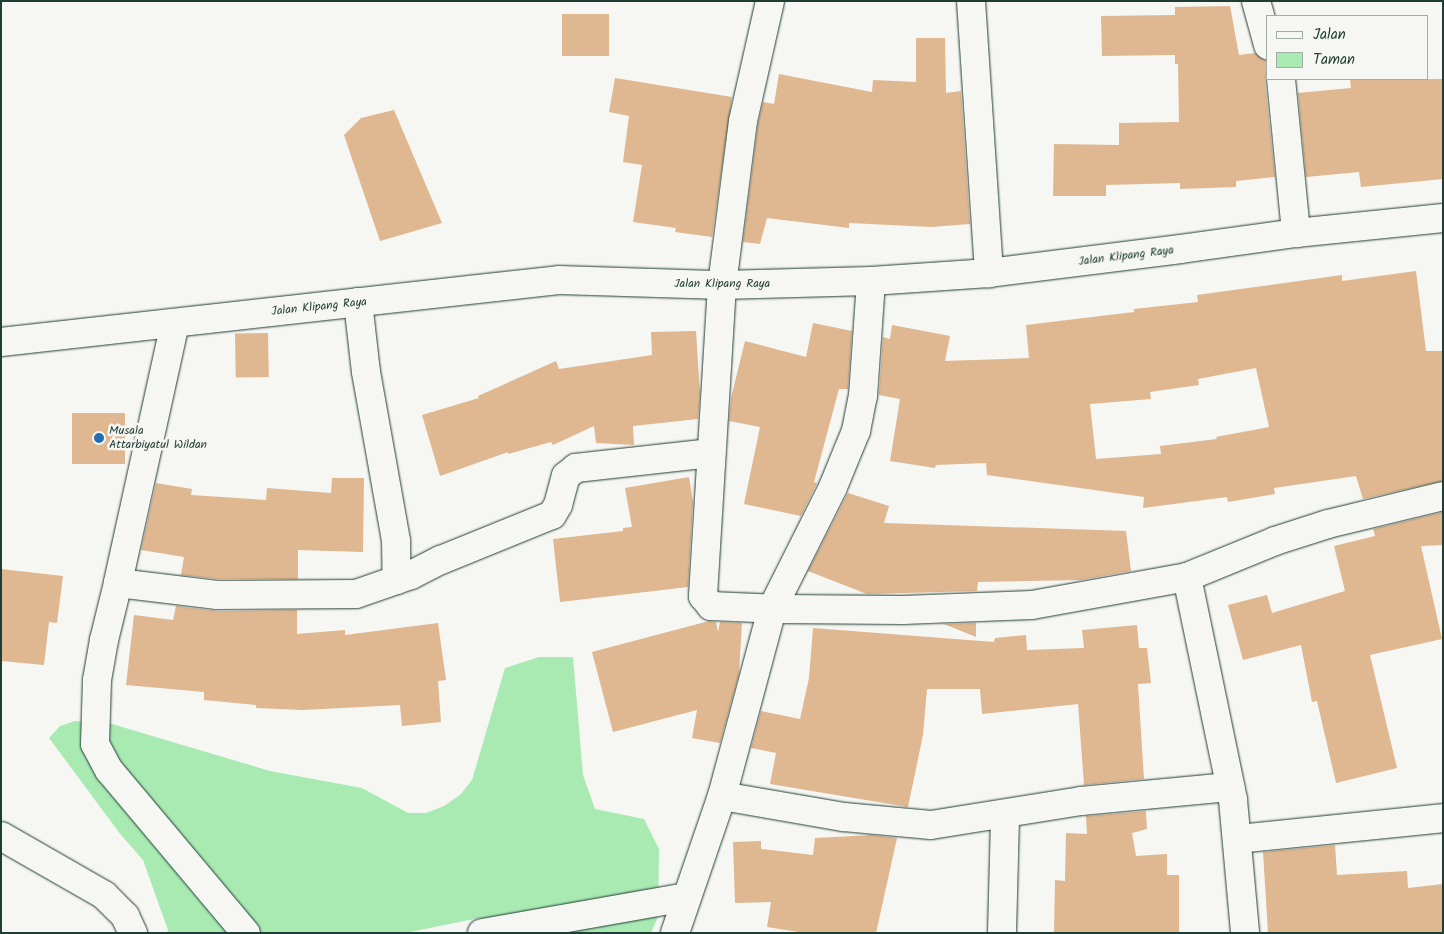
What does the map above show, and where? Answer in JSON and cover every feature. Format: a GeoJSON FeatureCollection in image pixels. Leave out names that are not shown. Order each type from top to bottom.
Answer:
{"type":"FeatureCollection","features":[{"type":"Feature","properties":{"kind":"street"},"geometry":{"type":"LineString","coordinates":[[770,1],[743,121],[722,285],[711,453],[705,600],[711,606],[772,609],[913,610],[1032,605],[1187,577],[1275,540],[1319,526],[1443,496]]}},
{"type":"Feature","properties":{"kind":"street"},"geometry":{"type":"LineString","coordinates":[[971,1],[988,272]]}},
{"type":"Feature","properties":{"kind":"street"},"geometry":{"type":"LineString","coordinates":[[1256,1],[1266,38]]}},
{"type":"Feature","properties":{"kind":"street"},"geometry":{"type":"LineString","coordinates":[[1281,80],[1296,233]]}},
{"type":"Feature","properties":{"kind":"street","name":"Jalan Klipang Raya"},"geometry":{"type":"LineString","coordinates":[[1,342],[559,280],[722,285],[871,281],[988,272],[1296,233],[1443,218]]}},
{"type":"Feature","properties":{"kind":"street"},"geometry":{"type":"LineString","coordinates":[[675,933],[722,796],[772,609],[833,487],[856,431],[864,396],[871,281]]}},
{"type":"Feature","properties":{"kind":"street"},"geometry":{"type":"LineString","coordinates":[[358,302],[366,372],[396,541],[397,580]]}},
{"type":"Feature","properties":{"kind":"street"},"geometry":{"type":"LineString","coordinates":[[175,323],[104,640],[97,680],[95,744],[108,770],[246,933]]}},
{"type":"Feature","properties":{"kind":"street"},"geometry":{"type":"LineString","coordinates":[[118,583],[217,595],[356,594],[397,580],[457,553],[552,515],[558,505],[566,476],[576,468],[711,453]]}},
{"type":"Feature","properties":{"kind":"street"},"geometry":{"type":"LineString","coordinates":[[1187,577],[1230,786],[1238,839],[1245,933]]}},
{"type":"Feature","properties":{"kind":"street"},"geometry":{"type":"LineString","coordinates":[[722,796],[844,817],[930,825],[1081,802],[1230,786]]}},
{"type":"Feature","properties":{"kind":"street"},"geometry":{"type":"LineString","coordinates":[[1002,933],[1005,815]]}},
{"type":"Feature","properties":{"kind":"street"},"geometry":{"type":"LineString","coordinates":[[1238,839],[1443,818]]}},
{"type":"Feature","properties":{"kind":"street"},"geometry":{"type":"LineString","coordinates":[[1,836],[104,895],[125,916],[133,933]]}},
{"type":"Feature","properties":{"kind":"street"},"geometry":{"type":"LineString","coordinates":[[482,933],[687,897]]}},
{"type":"Feature","properties":{"kind":"green space"},"geometry":{"type":"Polygon","coordinates":[[[539,657],[573,657],[583,775],[595,809],[644,819],[659,849],[658,917],[651,933],[491,933],[479,918],[405,933],[169,933],[143,860],[121,835],[49,738],[60,726],[75,721],[112,724],[270,771],[362,788],[408,813],[426,813],[444,806],[460,795],[472,780],[505,668],[539,657]]]}},
{"type":"Feature","properties":{"kind":"building"},"geometry":{"type":"Polygon","coordinates":[[[1230,6],[1239,55],[1255,53],[1266,60],[1265,81],[1275,177],[1236,181],[1236,187],[1180,189],[1180,183],[1106,185],[1106,196],[1053,196],[1054,144],[1119,145],[1119,123],[1179,122],[1178,64],[1175,64],[1175,55],[1102,56],[1101,16],[1175,15],[1175,7],[1230,6]]]}},
{"type":"Feature","properties":{"kind":"building"},"geometry":{"type":"Polygon","coordinates":[[[562,14],[609,14],[609,56],[562,56],[562,14]]]}},
{"type":"Feature","properties":{"kind":"building"},"geometry":{"type":"Polygon","coordinates":[[[916,38],[945,38],[946,93],[961,91],[970,224],[931,227],[849,223],[849,228],[767,218],[760,244],[743,242],[758,124],[763,102],[774,104],[779,74],[872,92],[873,80],[916,82],[916,38]]]}},
{"type":"Feature","properties":{"kind":"building"},"geometry":{"type":"Polygon","coordinates":[[[615,78],[732,97],[712,237],[675,232],[676,228],[633,222],[642,165],[623,162],[629,116],[609,112],[615,78]]]}},
{"type":"Feature","properties":{"kind":"building"},"geometry":{"type":"Polygon","coordinates":[[[1443,79],[1443,179],[1361,187],[1359,172],[1306,177],[1298,93],[1351,88],[1350,80],[1443,79]]]}},
{"type":"Feature","properties":{"kind":"building"},"geometry":{"type":"Polygon","coordinates":[[[394,110],[442,223],[380,241],[344,135],[361,118],[394,110]]]}},
{"type":"Feature","properties":{"kind":"building"},"geometry":{"type":"Polygon","coordinates":[[[1416,271],[1426,351],[1443,351],[1443,481],[1363,499],[1356,476],[1274,488],[1275,494],[1228,502],[1227,497],[1143,508],[1144,497],[987,475],[986,463],[936,465],[935,468],[890,461],[900,399],[879,395],[883,337],[890,339],[892,325],[950,336],[945,361],[1029,358],[1026,325],[1134,312],[1134,309],[1198,302],[1197,295],[1342,275],[1342,281],[1416,271]],[[1256,368],[1198,379],[1199,385],[1150,392],[1151,399],[1090,404],[1096,459],[1161,454],[1160,446],[1217,439],[1216,437],[1269,427],[1256,368]]]}},
{"type":"Feature","properties":{"kind":"building"},"geometry":{"type":"Polygon","coordinates":[[[813,323],[852,331],[848,389],[839,389],[814,482],[817,483],[801,516],[744,504],[760,427],[729,421],[731,398],[745,341],[806,357],[813,323]]]}},
{"type":"Feature","properties":{"kind":"building"},"geometry":{"type":"Polygon","coordinates":[[[696,331],[700,394],[698,419],[633,426],[634,445],[596,443],[594,426],[553,445],[551,442],[508,454],[508,452],[440,476],[422,415],[479,398],[478,396],[556,361],[559,369],[652,355],[651,332],[696,331]]]}},
{"type":"Feature","properties":{"kind":"building"},"geometry":{"type":"Polygon","coordinates":[[[268,333],[269,377],[236,378],[235,334],[268,333]]]}},
{"type":"Feature","properties":{"kind":"building","name":"Musala Attarbiyatul Wildan"},"geometry":{"type":"Polygon","coordinates":[[[72,413],[125,413],[125,464],[72,464],[72,413]]]}},
{"type":"Feature","properties":{"kind":"building"},"geometry":{"type":"Polygon","coordinates":[[[689,477],[693,501],[688,587],[560,602],[553,539],[623,531],[623,528],[632,527],[625,488],[689,477]]]}},
{"type":"Feature","properties":{"kind":"building"},"geometry":{"type":"Polygon","coordinates":[[[332,478],[364,478],[363,552],[298,550],[298,579],[218,579],[181,575],[184,557],[141,550],[156,483],[192,489],[191,495],[266,500],[267,488],[331,493],[332,478]]]}},
{"type":"Feature","properties":{"kind":"building"},"geometry":{"type":"Polygon","coordinates":[[[848,493],[889,506],[884,523],[1126,531],[1131,571],[1081,580],[978,582],[977,591],[867,594],[808,571],[848,493]]]}},
{"type":"Feature","properties":{"kind":"building"},"geometry":{"type":"Polygon","coordinates":[[[1443,512],[1443,545],[1421,546],[1442,639],[1370,655],[1397,768],[1336,783],[1317,701],[1312,702],[1301,645],[1243,660],[1228,605],[1267,595],[1272,613],[1345,591],[1334,546],[1375,536],[1373,529],[1443,512]]]}},
{"type":"Feature","properties":{"kind":"building"},"geometry":{"type":"Polygon","coordinates":[[[1,569],[63,576],[57,623],[49,622],[44,665],[1,661],[1,569]]]}},
{"type":"Feature","properties":{"kind":"building"},"geometry":{"type":"Polygon","coordinates":[[[176,606],[217,611],[297,610],[297,634],[345,630],[345,635],[438,623],[446,680],[438,681],[441,722],[402,726],[400,705],[303,710],[256,708],[256,705],[204,700],[204,692],[126,685],[134,615],[173,620],[176,606]]]}},
{"type":"Feature","properties":{"kind":"building"},"geometry":{"type":"Polygon","coordinates":[[[709,621],[716,622],[718,632],[720,622],[742,623],[739,674],[720,743],[692,738],[697,710],[613,732],[592,652],[709,621]]]}},
{"type":"Feature","properties":{"kind":"building"},"geometry":{"type":"Polygon","coordinates":[[[976,623],[976,637],[944,624],[976,623]]]}},
{"type":"Feature","properties":{"kind":"building"},"geometry":{"type":"Polygon","coordinates":[[[1137,625],[1139,648],[1147,648],[1151,683],[1138,684],[1144,779],[1084,785],[1078,704],[982,714],[980,689],[927,689],[923,735],[908,807],[770,784],[776,753],[751,748],[761,711],[800,719],[809,678],[813,628],[994,642],[995,638],[1026,635],[1027,650],[1084,648],[1082,630],[1137,625]]]}},
{"type":"Feature","properties":{"kind":"building"},"geometry":{"type":"Polygon","coordinates":[[[1146,811],[1147,829],[1132,833],[1136,856],[1167,854],[1167,875],[1179,875],[1179,933],[1054,933],[1055,880],[1065,881],[1066,833],[1087,834],[1086,816],[1146,811]]]}},
{"type":"Feature","properties":{"kind":"building"},"geometry":{"type":"Polygon","coordinates":[[[872,835],[897,838],[876,933],[805,933],[767,927],[771,902],[735,903],[733,842],[761,841],[761,849],[813,855],[815,838],[872,835]]]}},
{"type":"Feature","properties":{"kind":"building"},"geometry":{"type":"Polygon","coordinates":[[[1335,845],[1337,875],[1407,871],[1408,888],[1443,884],[1443,933],[1268,933],[1263,852],[1335,845]]]}},
{"type":"Feature","properties":{"kind":"place","name":"Musala Attarbiyatul Wildan"},"geometry":{"type":"Point","coordinates":[99,438]}}]}
